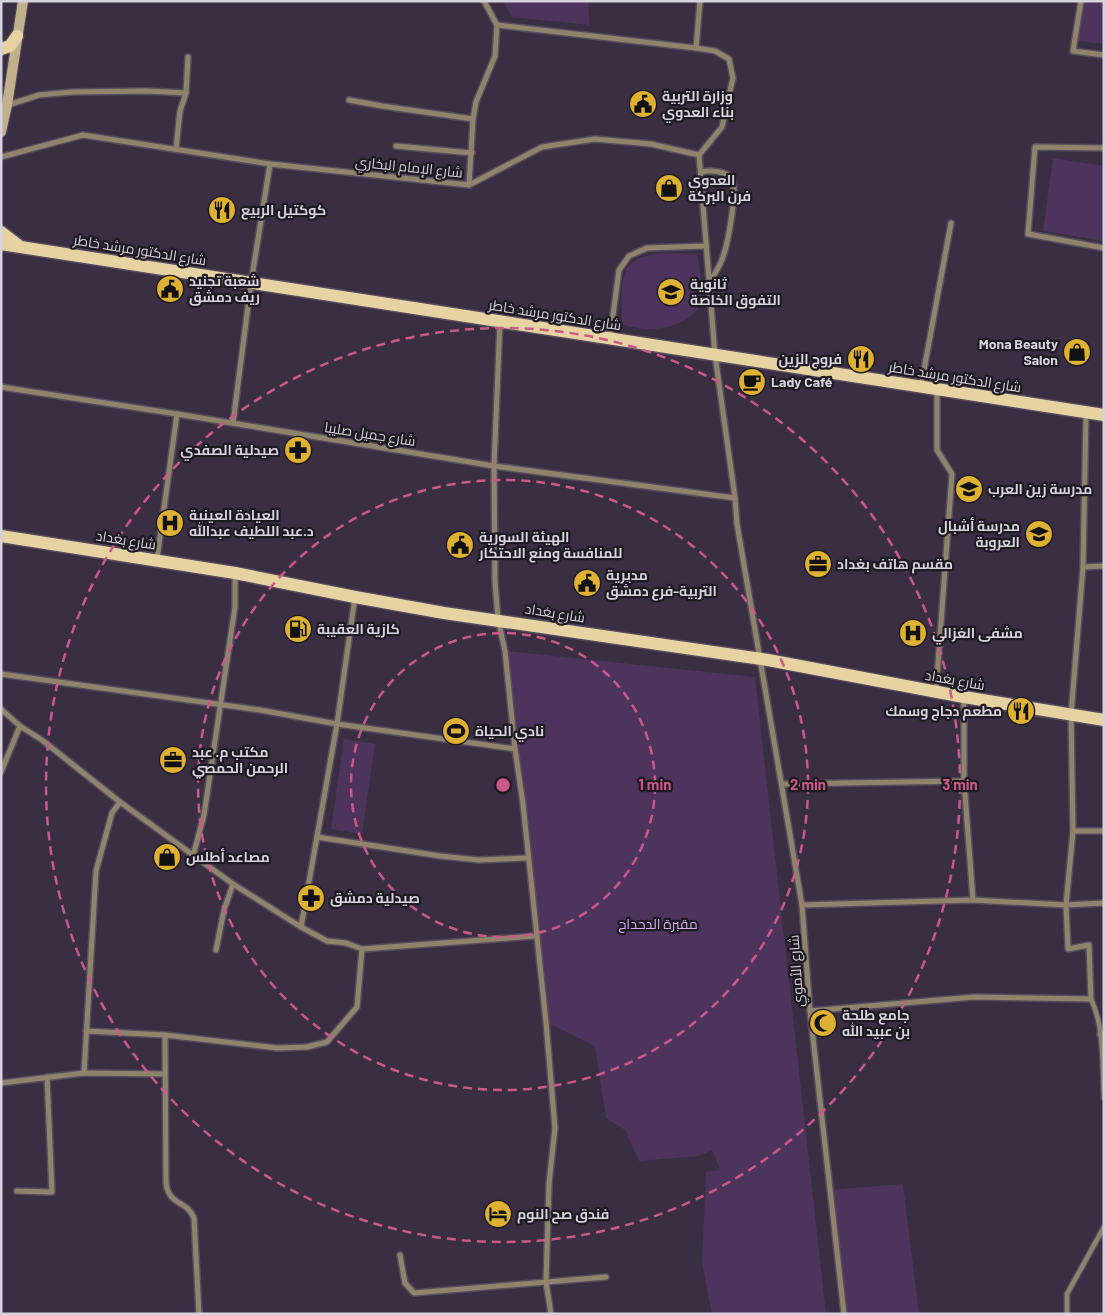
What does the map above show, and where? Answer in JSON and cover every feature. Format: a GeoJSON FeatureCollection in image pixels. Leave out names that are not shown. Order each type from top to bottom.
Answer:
{"type":"FeatureCollection","features":[{"type":"Feature","properties":{"kind":"main road"},"geometry":{"type":"LineString","coordinates":[[1,132],[23,1]]}},
{"type":"Feature","properties":{"kind":"main road"},"geometry":{"type":"LineString","coordinates":[[1,49],[10,46],[17,36]]}},
{"type":"Feature","properties":{"kind":"main road"},"geometry":{"type":"LineString","coordinates":[[1,232],[20,246]]}},
{"type":"Feature","properties":{"kind":"main road","name":"شارع الدكتور مرشد خاطر"},"geometry":{"type":"LineString","coordinates":[[1,244],[1104,415]]}},
{"type":"Feature","properties":{"kind":"main road","name":"شارع بغداد"},"geometry":{"type":"LineString","coordinates":[[1,536],[235,573],[355,597],[444,612],[760,659],[964,697],[1104,720]]}},
{"type":"Feature","properties":{"kind":"street"},"geometry":{"type":"LineString","coordinates":[[469,185],[473,119],[476,102],[495,56],[497,25],[484,1]]}},
{"type":"Feature","properties":{"kind":"street"},"geometry":{"type":"LineString","coordinates":[[696,48],[700,1]]}},
{"type":"Feature","properties":{"kind":"street"},"geometry":{"type":"LineString","coordinates":[[1081,1],[1073,51],[1104,55]]}},
{"type":"Feature","properties":{"kind":"street"},"geometry":{"type":"LineString","coordinates":[[497,25],[696,48],[715,51],[729,59],[733,78],[722,127],[699,156],[715,354]]}},
{"type":"Feature","properties":{"kind":"street"},"geometry":{"type":"LineString","coordinates":[[176,149],[180,111],[186,93],[188,57]]}},
{"type":"Feature","properties":{"kind":"street"},"geometry":{"type":"LineString","coordinates":[[7,105],[38,95],[72,92],[147,91],[186,93]]}},
{"type":"Feature","properties":{"kind":"street"},"geometry":{"type":"LineString","coordinates":[[349,100],[473,119]]}},
{"type":"Feature","properties":{"kind":"street","name":"شارع الإمام البخاري"},"geometry":{"type":"LineString","coordinates":[[1,157],[83,135],[270,164],[469,185],[542,147],[595,139],[651,144],[699,156]]}},
{"type":"Feature","properties":{"kind":"street"},"geometry":{"type":"LineString","coordinates":[[396,146],[472,153]]}},
{"type":"Feature","properties":{"kind":"street"},"geometry":{"type":"LineString","coordinates":[[1104,148],[1035,147],[1028,234],[1104,248]]}},
{"type":"Feature","properties":{"kind":"street"},"geometry":{"type":"LineString","coordinates":[[233,423],[251,283],[270,164]]}},
{"type":"Feature","properties":{"kind":"street"},"geometry":{"type":"LineString","coordinates":[[701,172],[710,170],[725,173],[732,177],[734,181],[735,198],[723,257],[710,283]]}},
{"type":"Feature","properties":{"kind":"street"},"geometry":{"type":"LineString","coordinates":[[921,387],[951,223]]}},
{"type":"Feature","properties":{"kind":"street"},"geometry":{"type":"LineString","coordinates":[[610,338],[619,270],[629,256],[647,248],[706,246]]}},
{"type":"Feature","properties":{"kind":"street"},"geometry":{"type":"LineString","coordinates":[[500,321],[494,466],[496,582],[498,619],[505,651],[546,1022],[555,1128],[549,1183],[546,1282],[551,1314]]}},
{"type":"Feature","properties":{"kind":"street","name":"شارع الأموي"},"geometry":{"type":"LineString","coordinates":[[715,354],[737,524],[802,905],[810,1011],[844,1314]]}},
{"type":"Feature","properties":{"kind":"street","name":"شارع جميل صليبا"},"geometry":{"type":"LineString","coordinates":[[1,387],[494,466],[735,498]]}},
{"type":"Feature","properties":{"kind":"street"},"geometry":{"type":"LineString","coordinates":[[936,691],[952,474],[937,450],[937,389]]}},
{"type":"Feature","properties":{"kind":"street"},"geometry":{"type":"LineString","coordinates":[[1086,413],[1083,567],[1071,715],[1072,831],[1066,905],[1068,949],[1089,945],[1091,999],[1096,1008],[1102,1034],[1104,1098]]}},
{"type":"Feature","properties":{"kind":"street"},"geometry":{"type":"LineString","coordinates":[[157,560],[177,414]]}},
{"type":"Feature","properties":{"kind":"street"},"geometry":{"type":"LineString","coordinates":[[1083,567],[1104,566]]}},
{"type":"Feature","properties":{"kind":"street"},"geometry":{"type":"LineString","coordinates":[[193,856],[204,815],[235,608],[235,573]]}},
{"type":"Feature","properties":{"kind":"street"},"geometry":{"type":"LineString","coordinates":[[301,927],[337,724],[355,597]]}},
{"type":"Feature","properties":{"kind":"street"},"geometry":{"type":"LineString","coordinates":[[1,674],[290,714],[337,724],[515,749]]}},
{"type":"Feature","properties":{"kind":"street"},"geometry":{"type":"LineString","coordinates":[[964,697],[964,781],[973,900]]}},
{"type":"Feature","properties":{"kind":"street"},"geometry":{"type":"LineString","coordinates":[[1,709],[20,726],[42,740],[120,802],[193,856],[233,884],[301,927],[327,941],[346,943],[362,949],[536,936]]}},
{"type":"Feature","properties":{"kind":"street"},"geometry":{"type":"LineString","coordinates":[[1,772],[20,726]]}},
{"type":"Feature","properties":{"kind":"street"},"geometry":{"type":"LineString","coordinates":[[782,784],[964,781]]}},
{"type":"Feature","properties":{"kind":"street"},"geometry":{"type":"LineString","coordinates":[[84,1073],[96,870],[112,813],[120,802]]}},
{"type":"Feature","properties":{"kind":"street"},"geometry":{"type":"LineString","coordinates":[[1072,831],[1104,831]]}},
{"type":"Feature","properties":{"kind":"street"},"geometry":{"type":"LineString","coordinates":[[317,837],[440,856],[479,860],[528,858]]}},
{"type":"Feature","properties":{"kind":"street"},"geometry":{"type":"LineString","coordinates":[[216,950],[224,910],[233,884]]}},
{"type":"Feature","properties":{"kind":"street"},"geometry":{"type":"LineString","coordinates":[[802,905],[973,900],[1066,905],[1104,902]]}},
{"type":"Feature","properties":{"kind":"street"},"geometry":{"type":"LineString","coordinates":[[86,1031],[166,1035],[277,1048],[308,1048],[327,1042],[357,1007],[362,949]]}},
{"type":"Feature","properties":{"kind":"street"},"geometry":{"type":"LineString","coordinates":[[810,1011],[974,997],[1091,999]]}},
{"type":"Feature","properties":{"kind":"street"},"geometry":{"type":"LineString","coordinates":[[166,1035],[167,1190],[174,1200],[187,1208],[194,1218],[199,1314]]}},
{"type":"Feature","properties":{"kind":"street"},"geometry":{"type":"LineString","coordinates":[[1,1083],[84,1073],[165,1074]]}},
{"type":"Feature","properties":{"kind":"street"},"geometry":{"type":"LineString","coordinates":[[17,1192],[52,1192],[47,1077]]}},
{"type":"Feature","properties":{"kind":"street"},"geometry":{"type":"LineString","coordinates":[[1067,1314],[1067,1294],[1104,1227]]}},
{"type":"Feature","properties":{"kind":"street"},"geometry":{"type":"LineString","coordinates":[[400,1255],[405,1283],[414,1293],[606,1277]]}},
{"type":"Feature","properties":{"kind":"green space"},"geometry":{"type":"Polygon","coordinates":[[[503,1],[588,1],[590,25],[512,17],[503,1]]]}},
{"type":"Feature","properties":{"kind":"green space"},"geometry":{"type":"Polygon","coordinates":[[[1083,1],[1104,1],[1104,44],[1078,41],[1083,1]]]}},
{"type":"Feature","properties":{"kind":"green space"},"geometry":{"type":"Polygon","coordinates":[[[1053,158],[1104,166],[1104,241],[1043,231],[1053,158]]]}},
{"type":"Feature","properties":{"kind":"green space"},"geometry":{"type":"Polygon","coordinates":[[[656,254],[697,254],[702,286],[700,304],[692,316],[678,324],[654,329],[621,324],[622,284],[625,273],[630,265],[637,259],[656,254]]]}},
{"type":"Feature","properties":{"kind":"green space","name":"مقبرة الدحداح"},"geometry":{"type":"Polygon","coordinates":[[[505,651],[755,677],[826,1314],[712,1314],[702,1262],[706,1172],[720,1170],[712,1150],[698,1156],[639,1161],[625,1130],[606,1118],[595,1046],[546,1022],[505,651]]]}},
{"type":"Feature","properties":{"kind":"green space"},"geometry":{"type":"Polygon","coordinates":[[[344,739],[375,744],[362,834],[331,829],[344,739]]]}},
{"type":"Feature","properties":{"kind":"green space"},"geometry":{"type":"Polygon","coordinates":[[[903,1184],[919,1314],[848,1314],[830,1190],[903,1184]]]}},
{"type":"Feature","properties":{"kind":"place","name":"وزارة التربية بناء العدوي"},"geometry":{"type":"Point","coordinates":[643,104]}},
{"type":"Feature","properties":{"kind":"place","name":"العدوي فرن البركة"},"geometry":{"type":"Point","coordinates":[669,188]}},
{"type":"Feature","properties":{"kind":"place","name":"كوكتيل الربيع"},"geometry":{"type":"Point","coordinates":[222,210]}},
{"type":"Feature","properties":{"kind":"place","name":"شعبة تجنيد ريف دمشق"},"geometry":{"type":"Point","coordinates":[170,289]}},
{"type":"Feature","properties":{"kind":"place","name":"ثانوية التفوق الخاصة"},"geometry":{"type":"Point","coordinates":[671,292]}},
{"type":"Feature","properties":{"kind":"place","name":"Mona Beauty Salon"},"geometry":{"type":"Point","coordinates":[1077,352]}},
{"type":"Feature","properties":{"kind":"place","name":"فروج الزين"},"geometry":{"type":"Point","coordinates":[861,359]}},
{"type":"Feature","properties":{"kind":"place","name":"Lady Café"},"geometry":{"type":"Point","coordinates":[752,382]}},
{"type":"Feature","properties":{"kind":"place","name":"صيدلية الصفدي"},"geometry":{"type":"Point","coordinates":[298,450]}},
{"type":"Feature","properties":{"kind":"place","name":"مدرسة زين العرب"},"geometry":{"type":"Point","coordinates":[969,489]}},
{"type":"Feature","properties":{"kind":"place","name":"العيادة العينية د.عبد اللطيف عبدالله"},"geometry":{"type":"Point","coordinates":[170,523]}},
{"type":"Feature","properties":{"kind":"place","name":"مدرسة أشبال العروبة"},"geometry":{"type":"Point","coordinates":[1039,534]}},
{"type":"Feature","properties":{"kind":"place","name":"الهيئة السورية للمنافسة ومنع الاحتكار"},"geometry":{"type":"Point","coordinates":[460,545]}},
{"type":"Feature","properties":{"kind":"place","name":"مقسم هاتف بغداد"},"geometry":{"type":"Point","coordinates":[818,564]}},
{"type":"Feature","properties":{"kind":"place","name":"مديرية التربية-فرع دمشق"},"geometry":{"type":"Point","coordinates":[587,583]}},
{"type":"Feature","properties":{"kind":"place","name":"كازية العقيبة"},"geometry":{"type":"Point","coordinates":[298,629]}},
{"type":"Feature","properties":{"kind":"place","name":"مشفى الغزالي"},"geometry":{"type":"Point","coordinates":[913,633]}},
{"type":"Feature","properties":{"kind":"place","name":"مطعم دجاج وسمك"},"geometry":{"type":"Point","coordinates":[1021,711]}},
{"type":"Feature","properties":{"kind":"place","name":"نادي الحياة"},"geometry":{"type":"Point","coordinates":[456,731]}},
{"type":"Feature","properties":{"kind":"place","name":"مكتب م. عبد الرحمن الحمصي"},"geometry":{"type":"Point","coordinates":[173,760]}},
{"type":"Feature","properties":{"kind":"place","name":"مصاعد أطلس"},"geometry":{"type":"Point","coordinates":[167,857]}},
{"type":"Feature","properties":{"kind":"place","name":"صيدلية دمشق"},"geometry":{"type":"Point","coordinates":[311,898]}},
{"type":"Feature","properties":{"kind":"place","name":"جامع طلحة بن عبيد الله"},"geometry":{"type":"Point","coordinates":[823,1023]}},
{"type":"Feature","properties":{"kind":"place","name":"فندق صح النوم"},"geometry":{"type":"Point","coordinates":[498,1214]}}]}
